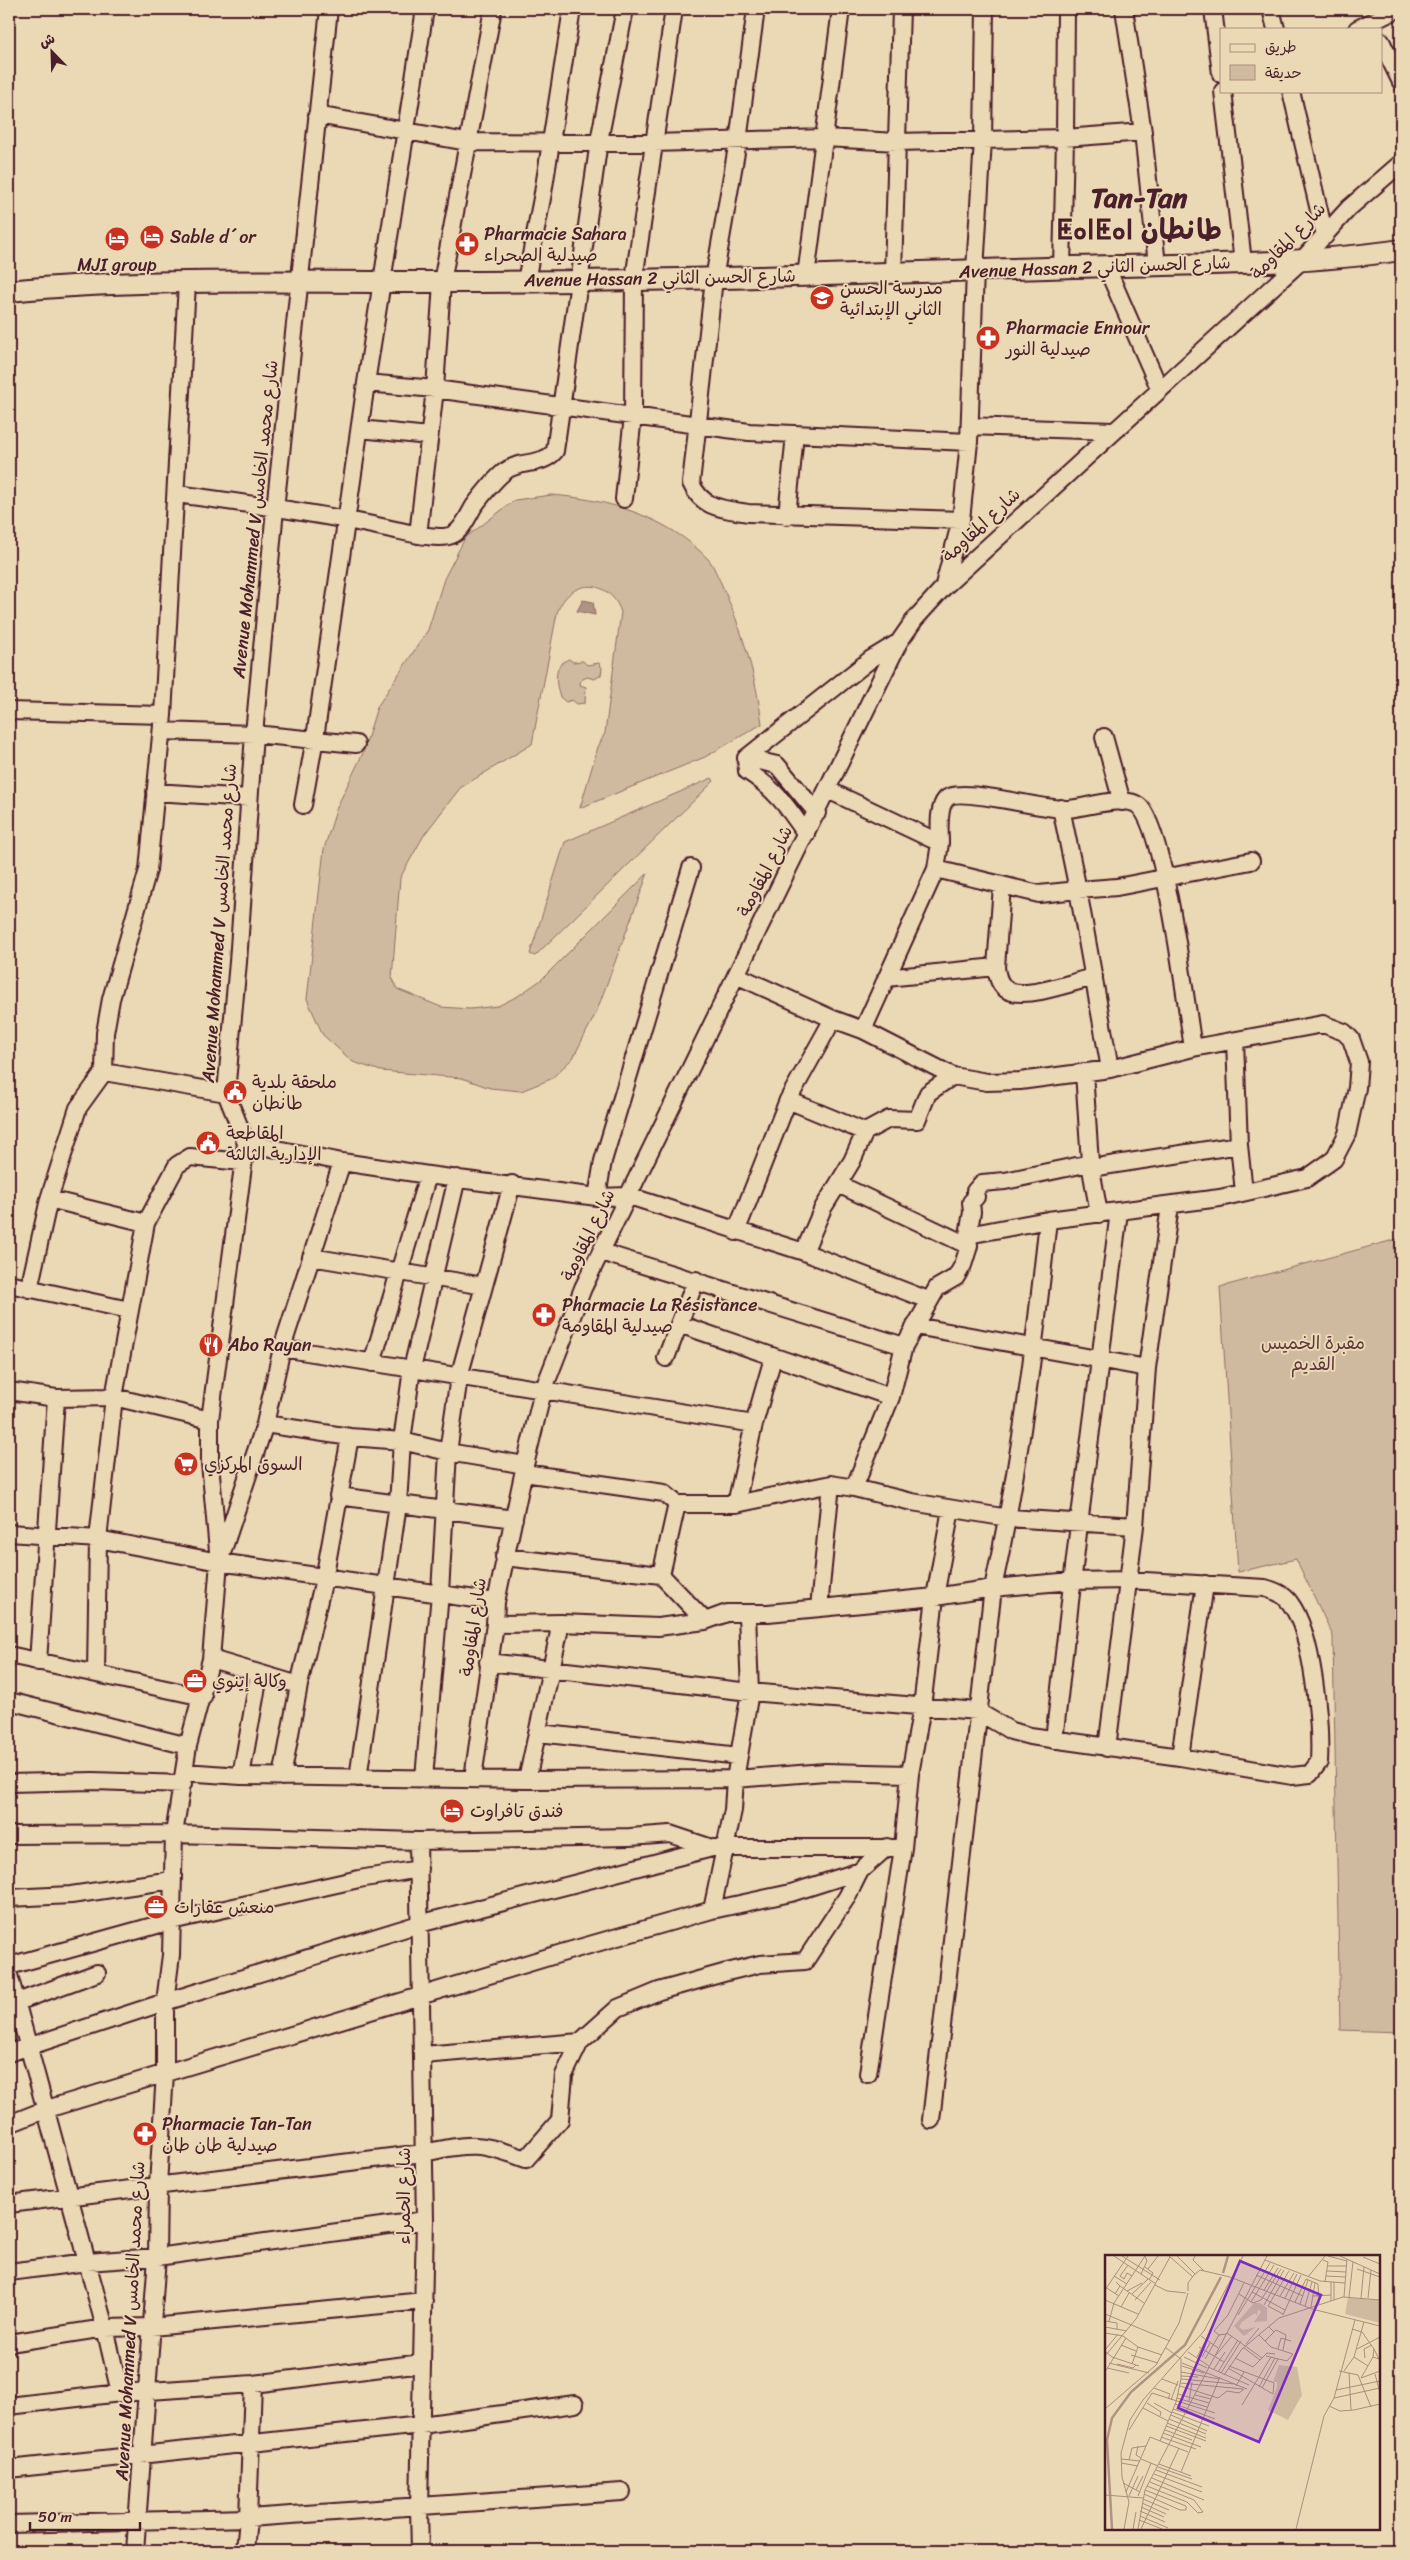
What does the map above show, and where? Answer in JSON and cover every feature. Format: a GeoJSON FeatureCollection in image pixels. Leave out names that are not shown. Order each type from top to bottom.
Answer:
{"type":"FeatureCollection","features":[{"type":"Feature","properties":{"kind":"main road","name":"Avenue Hassan 2 شارع الحسن الثاني"},"geometry":{"type":"LineString","coordinates":[[9,291],[67,286],[300,280],[442,282],[714,279],[1302,260],[1401,250]]}},
{"type":"Feature","properties":{"kind":"street","name":"Avenue Mohammed V شارع محمد الخامس"},"geometry":{"type":"LineString","coordinates":[[135,2551],[144,2456],[146,2392],[157,2257],[158,2185],[165,2073],[165,2002],[171,1955],[174,1834],[188,1746],[211,1659],[219,1562],[210,1463],[210,1420],[246,1143],[226,1093],[254,734],[275,508],[329,9]]}},
{"type":"Feature","properties":{"kind":"street"},"geometry":{"type":"LineString","coordinates":[[303,805],[315,738],[348,519],[366,383],[425,9]]}},
{"type":"Feature","properties":{"kind":"street"},"geometry":{"type":"LineString","coordinates":[[418,535],[435,389],[442,282],[493,9]]}},
{"type":"Feature","properties":{"kind":"street"},"geometry":{"type":"LineString","coordinates":[[526,281],[572,9]]}},
{"type":"Feature","properties":{"kind":"street"},"geometry":{"type":"LineString","coordinates":[[177,494],[348,519],[418,535],[449,536],[456,533],[476,504],[506,470],[526,462],[546,460],[555,452],[563,407],[599,141],[625,9]]}},
{"type":"Feature","properties":{"kind":"street"},"geometry":{"type":"LineString","coordinates":[[624,499],[633,416],[634,279],[674,9]]}},
{"type":"Feature","properties":{"kind":"street"},"geometry":{"type":"LineString","coordinates":[[756,9],[738,141],[714,279],[691,483],[703,500],[714,508],[787,516],[961,520]]}},
{"type":"Feature","properties":{"kind":"street"},"geometry":{"type":"LineString","coordinates":[[806,276],[841,9]]}},
{"type":"Feature","properties":{"kind":"street"},"geometry":{"type":"LineString","coordinates":[[893,273],[901,9]]}},
{"type":"Feature","properties":{"kind":"street"},"geometry":{"type":"LineString","coordinates":[[944,587],[961,520],[969,434],[975,270],[984,140],[985,9]]}},
{"type":"Feature","properties":{"kind":"street"},"geometry":{"type":"LineString","coordinates":[[1062,268],[1066,138],[1066,9]]}},
{"type":"Feature","properties":{"kind":"street"},"geometry":{"type":"LineString","coordinates":[[1124,9],[1143,132],[1158,265]]}},
{"type":"Feature","properties":{"kind":"street"},"geometry":{"type":"LineString","coordinates":[[1213,9],[1220,66]]}},
{"type":"Feature","properties":{"kind":"street"},"geometry":{"type":"LineString","coordinates":[[1271,9],[1276,28]]}},
{"type":"Feature","properties":{"kind":"street"},"geometry":{"type":"LineString","coordinates":[[1359,28],[1371,20],[1398,9]]}},
{"type":"Feature","properties":{"kind":"street"},"geometry":{"type":"LineString","coordinates":[[1382,43],[1401,82]]}},
{"type":"Feature","properties":{"kind":"street"},"geometry":{"type":"LineString","coordinates":[[1223,92],[1243,262]]}},
{"type":"Feature","properties":{"kind":"street"},"geometry":{"type":"LineString","coordinates":[[1291,92],[1325,236]]}},
{"type":"Feature","properties":{"kind":"street"},"geometry":{"type":"LineString","coordinates":[[317,115],[467,142],[599,141],[653,143],[824,138],[897,142],[1066,138],[1143,132]]}},
{"type":"Feature","properties":{"kind":"street","name":"شارع المقاومة"},"geometry":{"type":"LineString","coordinates":[[472,1778],[504,1557],[543,1391],[583,1288],[899,642],[915,619],[944,587],[1302,260],[1348,208],[1401,163]]}},
{"type":"Feature","properties":{"kind":"street"},"geometry":{"type":"LineString","coordinates":[[1106,266],[1160,390]]}},
{"type":"Feature","properties":{"kind":"street"},"geometry":{"type":"LineString","coordinates":[[29,1289],[49,1199],[78,1108],[104,1072],[105,1033],[111,999],[148,870],[163,723],[177,494],[187,283]]}},
{"type":"Feature","properties":{"kind":"street"},"geometry":{"type":"LineString","coordinates":[[366,383],[435,389],[748,432],[795,434],[969,434],[1113,431]]}},
{"type":"Feature","properties":{"kind":"street"},"geometry":{"type":"LineString","coordinates":[[360,429],[429,436]]}},
{"type":"Feature","properties":{"kind":"street"},"geometry":{"type":"LineString","coordinates":[[787,516],[795,434]]}},
{"type":"Feature","properties":{"kind":"street"},"geometry":{"type":"LineString","coordinates":[[746,758],[871,659],[899,642]]}},
{"type":"Feature","properties":{"kind":"street"},"geometry":{"type":"LineString","coordinates":[[9,711],[163,723],[254,734],[315,738],[356,744]]}},
{"type":"Feature","properties":{"kind":"street"},"geometry":{"type":"LineString","coordinates":[[1104,737],[1122,802]]}},
{"type":"Feature","properties":{"kind":"street"},"geometry":{"type":"LineString","coordinates":[[746,758],[777,765],[817,813]]}},
{"type":"Feature","properties":{"kind":"street"},"geometry":{"type":"LineString","coordinates":[[746,758],[747,771],[768,785],[784,802],[806,834]]}},
{"type":"Feature","properties":{"kind":"street"},"geometry":{"type":"LineString","coordinates":[[828,790],[940,843]]}},
{"type":"Feature","properties":{"kind":"street"},"geometry":{"type":"LineString","coordinates":[[155,792],[249,798]]}},
{"type":"Feature","properties":{"kind":"street"},"geometry":{"type":"LineString","coordinates":[[864,1030],[936,870],[940,843],[941,810],[948,796],[975,795],[1068,809],[1107,802],[1134,802],[1144,812],[1154,838],[1165,878],[1194,1048]]}},
{"type":"Feature","properties":{"kind":"street"},"geometry":{"type":"LineString","coordinates":[[1061,808],[1078,890],[1110,1069]]}},
{"type":"Feature","properties":{"kind":"street"},"geometry":{"type":"LineString","coordinates":[[936,870],[1039,894],[1117,887],[1251,861]]}},
{"type":"Feature","properties":{"kind":"street"},"geometry":{"type":"LineString","coordinates":[[597,1197],[603,1161],[691,868]]}},
{"type":"Feature","properties":{"kind":"street"},"geometry":{"type":"LineString","coordinates":[[1002,886],[996,967],[1000,982],[1012,992],[1039,990],[1094,977]]}},
{"type":"Feature","properties":{"kind":"street"},"geometry":{"type":"LineString","coordinates":[[886,978],[996,967]]}},
{"type":"Feature","properties":{"kind":"street"},"geometry":{"type":"LineString","coordinates":[[736,975],[833,1019],[864,1030],[953,1076],[987,1082],[1020,1081],[1110,1069],[1194,1048],[1323,1024],[1344,1032],[1352,1039],[1359,1062],[1357,1088],[1347,1134],[1334,1159],[1306,1178],[1220,1198],[1170,1206],[1048,1220],[968,1241],[838,1184]]}},
{"type":"Feature","properties":{"kind":"street"},"geometry":{"type":"LineString","coordinates":[[736,1232],[788,1100],[833,1019]]}},
{"type":"Feature","properties":{"kind":"street"},"geometry":{"type":"LineString","coordinates":[[1235,1041],[1239,1145],[1244,1192]]}},
{"type":"Feature","properties":{"kind":"street"},"geometry":{"type":"LineString","coordinates":[[104,1072],[226,1093]]}},
{"type":"Feature","properties":{"kind":"street"},"geometry":{"type":"LineString","coordinates":[[1084,1072],[1090,1166],[1099,1214]]}},
{"type":"Feature","properties":{"kind":"street"},"geometry":{"type":"LineString","coordinates":[[804,1252],[823,1208],[852,1161],[865,1132],[889,1119],[917,1120],[928,1092],[953,1076]]}},
{"type":"Feature","properties":{"kind":"street"},"geometry":{"type":"LineString","coordinates":[[788,1100],[865,1132]]}},
{"type":"Feature","properties":{"kind":"street"},"geometry":{"type":"LineString","coordinates":[[246,1143],[342,1162],[428,1175],[512,1184],[597,1197],[629,1196],[736,1232],[804,1252],[928,1300]]}},
{"type":"Feature","properties":{"kind":"street"},"geometry":{"type":"LineString","coordinates":[[854,1488],[891,1397],[904,1346],[928,1300],[937,1288],[956,1277],[968,1241],[972,1212],[971,1202],[976,1197],[975,1191],[982,1183],[1239,1145]]}},
{"type":"Feature","properties":{"kind":"street"},"geometry":{"type":"LineString","coordinates":[[96,1673],[98,1539],[114,1397],[146,1223],[177,1165],[184,1160],[190,1157],[243,1162]]}},
{"type":"Feature","properties":{"kind":"street"},"geometry":{"type":"LineString","coordinates":[[219,1562],[265,1424],[282,1348],[342,1162]]}},
{"type":"Feature","properties":{"kind":"street"},"geometry":{"type":"LineString","coordinates":[[372,1363],[397,1271],[428,1175]]}},
{"type":"Feature","properties":{"kind":"street"},"geometry":{"type":"LineString","coordinates":[[358,1778],[398,1504],[402,1441],[412,1370],[432,1277],[457,1178]]}},
{"type":"Feature","properties":{"kind":"street"},"geometry":{"type":"LineString","coordinates":[[424,1778],[440,1592],[448,1452],[459,1377],[512,1184]]}},
{"type":"Feature","properties":{"kind":"street"},"geometry":{"type":"LineString","coordinates":[[49,1199],[146,1223]]}},
{"type":"Feature","properties":{"kind":"street"},"geometry":{"type":"LineString","coordinates":[[1107,1748],[1135,1526],[1147,1368],[1170,1206]]}},
{"type":"Feature","properties":{"kind":"street"},"geometry":{"type":"LineString","coordinates":[[1054,1740],[1079,1524],[1119,1212]]}},
{"type":"Feature","properties":{"kind":"street"},"geometry":{"type":"LineString","coordinates":[[930,2120],[993,1588],[1008,1518],[1034,1349],[1048,1220]]}},
{"type":"Feature","properties":{"kind":"street"},"geometry":{"type":"LineString","coordinates":[[601,1252],[904,1346]]}},
{"type":"Feature","properties":{"kind":"street"},"geometry":{"type":"LineString","coordinates":[[311,1257],[484,1286]]}},
{"type":"Feature","properties":{"kind":"street"},"geometry":{"type":"LineString","coordinates":[[666,1358],[696,1280]]}},
{"type":"Feature","properties":{"kind":"street"},"geometry":{"type":"LineString","coordinates":[[9,1284],[129,1310]]}},
{"type":"Feature","properties":{"kind":"street"},"geometry":{"type":"LineString","coordinates":[[678,1324],[891,1397]]}},
{"type":"Feature","properties":{"kind":"street"},"geometry":{"type":"LineString","coordinates":[[915,1326],[1147,1368]]}},
{"type":"Feature","properties":{"kind":"street"},"geometry":{"type":"LineString","coordinates":[[282,1348],[754,1424]]}},
{"type":"Feature","properties":{"kind":"street"},"geometry":{"type":"LineString","coordinates":[[736,1504],[754,1424],[773,1358]]}},
{"type":"Feature","properties":{"kind":"street"},"geometry":{"type":"LineString","coordinates":[[9,1391],[56,1398],[114,1397],[210,1420]]}},
{"type":"Feature","properties":{"kind":"street"},"geometry":{"type":"LineString","coordinates":[[38,1662],[56,1398]]}},
{"type":"Feature","properties":{"kind":"street"},"geometry":{"type":"LineString","coordinates":[[265,1424],[402,1441],[524,1469],[664,1493],[678,1504],[736,1504],[831,1484],[951,1509],[1008,1518],[1079,1524],[1135,1526]]}},
{"type":"Feature","properties":{"kind":"street"},"geometry":{"type":"LineString","coordinates":[[282,1777],[299,1685],[324,1579],[350,1436]]}},
{"type":"Feature","properties":{"kind":"street"},"geometry":{"type":"LineString","coordinates":[[819,1608],[831,1484]]}},
{"type":"Feature","properties":{"kind":"street"},"geometry":{"type":"LineString","coordinates":[[338,1496],[514,1519]]}},
{"type":"Feature","properties":{"kind":"street"},"geometry":{"type":"LineString","coordinates":[[661,1575],[678,1504]]}},
{"type":"Feature","properties":{"kind":"street"},"geometry":{"type":"LineString","coordinates":[[868,2074],[895,1848],[922,1707],[934,1597],[951,1509]]}},
{"type":"Feature","properties":{"kind":"street"},"geometry":{"type":"LineString","coordinates":[[9,1533],[98,1539],[219,1562],[324,1579],[440,1592],[496,1602]]}},
{"type":"Feature","properties":{"kind":"street"},"geometry":{"type":"LineString","coordinates":[[504,1557],[661,1575],[705,1621]]}},
{"type":"Feature","properties":{"kind":"street"},"geometry":{"type":"LineString","coordinates":[[488,1662],[552,1671],[750,1692],[977,1711],[1011,1731],[1054,1740],[1301,1776],[1312,1772],[1319,1762],[1312,1677],[1301,1623],[1291,1604],[1279,1592],[1265,1588],[1128,1580],[1072,1581],[819,1608],[747,1614],[727,1613],[705,1621],[658,1627],[561,1623],[495,1624]]}},
{"type":"Feature","properties":{"kind":"street"},"geometry":{"type":"LineString","coordinates":[[1180,1757],[1205,1584]]}},
{"type":"Feature","properties":{"kind":"street"},"geometry":{"type":"LineString","coordinates":[[712,1910],[719,1848],[734,1810],[735,1779],[750,1692],[747,1614]]}},
{"type":"Feature","properties":{"kind":"street"},"geometry":{"type":"LineString","coordinates":[[527,1780],[539,1733],[561,1623]]}},
{"type":"Feature","properties":{"kind":"street"},"geometry":{"type":"LineString","coordinates":[[9,1655],[202,1697]]}},
{"type":"Feature","properties":{"kind":"street"},"geometry":{"type":"LineString","coordinates":[[211,1659],[259,1675],[299,1685]]}},
{"type":"Feature","properties":{"kind":"street"},"geometry":{"type":"LineString","coordinates":[[241,1776],[259,1675]]}},
{"type":"Feature","properties":{"kind":"street"},"geometry":{"type":"LineString","coordinates":[[9,1701],[188,1746]]}},
{"type":"Feature","properties":{"kind":"street"},"geometry":{"type":"LineString","coordinates":[[539,1733],[740,1756]]}},
{"type":"Feature","properties":{"kind":"street"},"geometry":{"type":"LineString","coordinates":[[9,1783],[241,1776],[527,1780],[735,1779],[816,1773],[910,1774]]}},
{"type":"Feature","properties":{"kind":"street"},"geometry":{"type":"LineString","coordinates":[[9,1835],[174,1834],[418,1841],[630,1837],[670,1834],[719,1848]]}},
{"type":"Feature","properties":{"kind":"street","name":"شارع الحمراء"},"geometry":{"type":"LineString","coordinates":[[418,1841],[425,2220],[420,2425],[420,2551]]}},
{"type":"Feature","properties":{"kind":"street"},"geometry":{"type":"LineString","coordinates":[[9,2053],[165,2002],[419,1924],[719,1848],[895,1848]]}},
{"type":"Feature","properties":{"kind":"street"},"geometry":{"type":"LineString","coordinates":[[9,2124],[47,2109],[165,2073],[712,1910],[791,1894],[860,1870],[895,1848]]}},
{"type":"Feature","properties":{"kind":"street"},"geometry":{"type":"LineString","coordinates":[[9,1966],[171,1921],[358,1879],[419,1869]]}},
{"type":"Feature","properties":{"kind":"street"},"geometry":{"type":"LineString","coordinates":[[9,2204],[423,2153],[467,2144],[492,2147],[526,2159],[560,2120],[559,2107],[564,2075],[580,2042],[618,2008],[659,1990],[760,1964],[805,1961],[847,1897],[860,1870]]}},
{"type":"Feature","properties":{"kind":"street"},"geometry":{"type":"LineString","coordinates":[[9,1898],[71,1894],[172,1880]]}},
{"type":"Feature","properties":{"kind":"street"},"geometry":{"type":"LineString","coordinates":[[13,2004],[96,1973]]}},
{"type":"Feature","properties":{"kind":"street"},"geometry":{"type":"LineString","coordinates":[[9,1975],[13,2004],[47,2109],[120,2392]]}},
{"type":"Feature","properties":{"kind":"street"},"geometry":{"type":"LineString","coordinates":[[423,2054],[580,2042]]}},
{"type":"Feature","properties":{"kind":"street"},"geometry":{"type":"LineString","coordinates":[[9,2272],[87,2262],[157,2257],[425,2220]]}},
{"type":"Feature","properties":{"kind":"street"},"geometry":{"type":"LineString","coordinates":[[9,2343],[105,2328],[152,2327],[424,2300]]}},
{"type":"Feature","properties":{"kind":"street"},"geometry":{"type":"LineString","coordinates":[[9,2406],[120,2392],[146,2392],[252,2384],[422,2363]]}},
{"type":"Feature","properties":{"kind":"street"},"geometry":{"type":"LineString","coordinates":[[245,2551],[252,2442],[252,2384]]}},
{"type":"Feature","properties":{"kind":"street"},"geometry":{"type":"LineString","coordinates":[[9,2470],[420,2425],[575,2404]]}},
{"type":"Feature","properties":{"kind":"street"},"geometry":{"type":"LineString","coordinates":[[9,2524],[248,2518],[419,2508],[622,2492]]}},
{"type":"Feature","properties":{"kind":"green space"},"geometry":{"type":"Polygon","coordinates":[[[551,495],[594,501],[636,513],[675,532],[709,560],[729,600],[742,635],[752,670],[762,724],[705,757],[580,808],[598,747],[605,733],[621,612],[608,592],[599,588],[589,586],[579,588],[570,593],[563,601],[557,613],[532,744],[460,788],[424,835],[400,878],[392,978],[397,989],[441,1007],[470,1009],[498,1006],[518,996],[541,980],[648,873],[596,1013],[573,1058],[551,1079],[521,1091],[490,1088],[462,1078],[381,1071],[353,1062],[323,1035],[307,999],[324,849],[337,807],[363,753],[377,707],[428,630],[444,579],[465,538],[515,500],[551,495]]]}},
{"type":"Feature","properties":{"kind":"green space"},"geometry":{"type":"Polygon","coordinates":[[[569,659],[573,662],[583,661],[587,665],[599,663],[602,668],[601,675],[595,679],[587,677],[581,680],[580,685],[586,687],[585,703],[577,704],[572,700],[566,702],[560,697],[556,680],[558,670],[560,665],[569,659]]]}},
{"type":"Feature","properties":{"kind":"green space"},"geometry":{"type":"Polygon","coordinates":[[[712,778],[714,781],[535,956],[530,954],[565,842],[712,778]]]}},
{"type":"Feature","properties":{"kind":"green space","name":"مقبرة الخميس القديم"},"geometry":{"type":"Polygon","coordinates":[[[1401,1238],[1401,2032],[1340,2030],[1333,1636],[1296,1559],[1238,1572],[1220,1287],[1401,1238]]]}},
{"type":"Feature","properties":{"kind":"shaded area"},"geometry":{"type":"Polygon","coordinates":[[[583,600],[593,602],[595,615],[577,611],[583,600]]]}},
{"type":"Feature","properties":{"kind":"place","name":"Sable d´or"},"geometry":{"type":"Point","coordinates":[152,237]}},
{"type":"Feature","properties":{"kind":"place","name":"MJI group"},"geometry":{"type":"Point","coordinates":[117,239]}},
{"type":"Feature","properties":{"kind":"place","name":"Pharmacie Sahara صيدلية الصحراء"},"geometry":{"type":"Point","coordinates":[467,244]}},
{"type":"Feature","properties":{"kind":"place","name":"مدرسة الحسن الثاني الإبتدائية"},"geometry":{"type":"Point","coordinates":[822,298]}},
{"type":"Feature","properties":{"kind":"place","name":"Pharmacie Ennour صيدلية النور"},"geometry":{"type":"Point","coordinates":[988,338]}},
{"type":"Feature","properties":{"kind":"place","name":"ملحقة بلدية طانطان"},"geometry":{"type":"Point","coordinates":[235,1092]}},
{"type":"Feature","properties":{"kind":"place","name":"المقاطعة الإدارية الثالثة"},"geometry":{"type":"Point","coordinates":[208,1143]}},
{"type":"Feature","properties":{"kind":"place","name":"Pharmacie La Résistance صيدلية المقاومة"},"geometry":{"type":"Point","coordinates":[544,1315]}},
{"type":"Feature","properties":{"kind":"place","name":"Abo Rayan"},"geometry":{"type":"Point","coordinates":[211,1345]}},
{"type":"Feature","properties":{"kind":"place","name":"السوق المركزي"},"geometry":{"type":"Point","coordinates":[186,1464]}},
{"type":"Feature","properties":{"kind":"place","name":"وكالة إينوي"},"geometry":{"type":"Point","coordinates":[195,1681]}},
{"type":"Feature","properties":{"kind":"place","name":"فندق تافراوت"},"geometry":{"type":"Point","coordinates":[452,1811]}},
{"type":"Feature","properties":{"kind":"place","name":"منعش عقارات"},"geometry":{"type":"Point","coordinates":[156,1907]}},
{"type":"Feature","properties":{"kind":"place","name":"Pharmacie Tan-Tan صيدلية طان طان"},"geometry":{"type":"Point","coordinates":[145,2134]}},
{"type":"Feature","properties":{"kind":"district","name":"Tan-Tan ⵟⴰⵏⵟⴰⵏ طانطان"},"geometry":{"type":"Point","coordinates":[1139,213]}}]}
